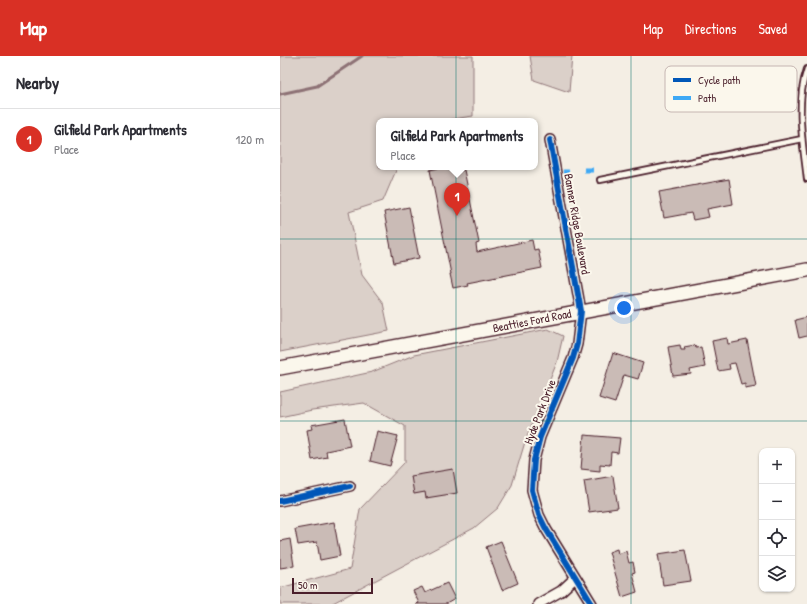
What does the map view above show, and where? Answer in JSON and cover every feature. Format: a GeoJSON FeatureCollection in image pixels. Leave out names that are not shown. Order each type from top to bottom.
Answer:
{"type":"FeatureCollection","features":[{"type":"Feature","properties":{"kind":"main road","name":"Beatties Ford Road"},"geometry":{"type":"LineString","coordinates":[[280,368],[807,270]]}},
{"type":"Feature","properties":{"kind":"street","name":"Banner Ridge Boulevard"},"geometry":{"type":"LineString","coordinates":[[550,140],[581,311]]}},
{"type":"Feature","properties":{"kind":"street","name":"Hyde Park Drive"},"geometry":{"type":"LineString","coordinates":[[581,311],[577,344],[540,437],[532,473],[532,490],[539,515],[575,578],[592,604]]}},
{"type":"Feature","properties":{"kind":"street"},"geometry":{"type":"LineString","coordinates":[[280,501],[350,486]]}},
{"type":"Feature","properties":{"kind":"street"},"geometry":{"type":"LineString","coordinates":[[538,604],[561,591],[575,578]]}},
{"type":"Feature","properties":{"kind":"lane"},"geometry":{"type":"LineString","coordinates":[[807,69],[801,102],[802,139],[807,179]]}},
{"type":"Feature","properties":{"kind":"lane"},"geometry":{"type":"LineString","coordinates":[[600,180],[802,139]]}},
{"type":"Feature","properties":{"kind":"shaded area"},"geometry":{"type":"Polygon","coordinates":[[[280,56],[473,56],[473,116],[459,118],[376,118],[376,170],[396,170],[383,201],[349,212],[362,275],[383,303],[389,331],[280,352],[280,56]]]}},
{"type":"Feature","properties":{"kind":"shaded area"},"geometry":{"type":"Polygon","coordinates":[[[530,56],[572,56],[569,92],[534,80],[530,56]]]}},
{"type":"Feature","properties":{"kind":"shaded area"},"geometry":{"type":"Polygon","coordinates":[[[548,329],[563,336],[557,362],[525,442],[512,485],[498,508],[474,528],[331,604],[280,604],[280,588],[350,569],[360,509],[405,462],[405,426],[364,403],[312,410],[280,417],[280,392],[372,372],[414,355],[548,329]]]}},
{"type":"Feature","properties":{"kind":"building"},"geometry":{"type":"Polygon","coordinates":[[[430,170],[464,170],[479,243],[476,244],[477,252],[532,240],[534,250],[538,249],[542,268],[467,283],[468,285],[453,288],[430,170]]]}},
{"type":"Feature","properties":{"kind":"building"},"geometry":{"type":"Polygon","coordinates":[[[729,179],[733,204],[707,209],[709,217],[693,220],[691,213],[664,218],[659,192],[729,179]]]}},
{"type":"Feature","properties":{"kind":"building"},"geometry":{"type":"Polygon","coordinates":[[[409,207],[419,258],[394,263],[384,212],[409,207]]]}},
{"type":"Feature","properties":{"kind":"building"},"geometry":{"type":"Polygon","coordinates":[[[807,317],[807,336],[799,338],[795,320],[807,317]]]}},
{"type":"Feature","properties":{"kind":"building"},"geometry":{"type":"Polygon","coordinates":[[[727,338],[728,344],[747,340],[756,386],[745,388],[745,383],[741,384],[735,363],[729,364],[730,369],[718,371],[712,341],[727,338]]]}},
{"type":"Feature","properties":{"kind":"building"},"geometry":{"type":"Polygon","coordinates":[[[680,345],[681,350],[685,350],[684,347],[695,345],[696,348],[701,347],[705,367],[690,370],[691,374],[673,376],[668,347],[680,345]]]}},
{"type":"Feature","properties":{"kind":"building"},"geometry":{"type":"Polygon","coordinates":[[[613,353],[643,363],[638,379],[624,375],[615,403],[599,398],[613,353]]]}},
{"type":"Feature","properties":{"kind":"building"},"geometry":{"type":"Polygon","coordinates":[[[345,419],[350,446],[326,451],[327,457],[312,460],[307,430],[312,429],[311,425],[345,419]]]}},
{"type":"Feature","properties":{"kind":"building"},"geometry":{"type":"Polygon","coordinates":[[[377,431],[398,436],[390,466],[370,461],[377,431]]]}},
{"type":"Feature","properties":{"kind":"building"},"geometry":{"type":"Polygon","coordinates":[[[584,435],[620,438],[618,453],[611,452],[610,465],[600,464],[600,471],[581,469],[584,435]]]}},
{"type":"Feature","properties":{"kind":"building"},"geometry":{"type":"Polygon","coordinates":[[[453,469],[457,493],[426,498],[425,492],[414,494],[411,476],[453,469]]]}},
{"type":"Feature","properties":{"kind":"building"},"geometry":{"type":"Polygon","coordinates":[[[613,476],[618,508],[589,512],[584,481],[613,476]]]}},
{"type":"Feature","properties":{"kind":"building"},"geometry":{"type":"Polygon","coordinates":[[[334,522],[340,556],[320,560],[317,542],[298,545],[295,529],[334,522]]]}},
{"type":"Feature","properties":{"kind":"building"},"geometry":{"type":"Polygon","coordinates":[[[290,539],[294,566],[280,568],[280,541],[290,539]]]}},
{"type":"Feature","properties":{"kind":"building"},"geometry":{"type":"Polygon","coordinates":[[[501,541],[518,583],[502,590],[486,547],[501,541]]]}},
{"type":"Feature","properties":{"kind":"building"},"geometry":{"type":"Polygon","coordinates":[[[617,549],[618,554],[626,551],[629,563],[633,562],[635,572],[632,573],[637,592],[622,597],[609,552],[617,549]]]}},
{"type":"Feature","properties":{"kind":"building"},"geometry":{"type":"Polygon","coordinates":[[[685,550],[691,581],[663,585],[658,554],[685,550]]]}},
{"type":"Feature","properties":{"kind":"building"},"geometry":{"type":"Polygon","coordinates":[[[447,583],[455,599],[446,604],[416,604],[419,603],[413,591],[422,587],[425,593],[447,583]]]}},
{"type":"Feature","properties":{"kind":"waterway"},"geometry":{"type":"LineString","coordinates":[[280,94],[317,86],[362,56]]}},
{"type":"Feature","properties":{"kind":"marked path"},"geometry":{"type":"LineString","coordinates":[[584,170],[593,170]]}},
{"type":"Feature","properties":{"kind":"marked path"},"geometry":{"type":"LineString","coordinates":[[563,172],[569,172]]}},
{"type":"Feature","properties":{"kind":"cycle path"},"geometry":{"type":"LineString","coordinates":[[550,140],[581,311],[577,344],[573,358],[540,437],[534,460],[532,490],[539,515],[546,529],[592,604]]}},
{"type":"Feature","properties":{"kind":"cycle path"},"geometry":{"type":"LineString","coordinates":[[280,501],[350,486]]}},
{"type":"Feature","properties":{"kind":"place","name":"Gilfield Park Apartments"},"geometry":{"type":"Point","coordinates":[457,216]}}]}
